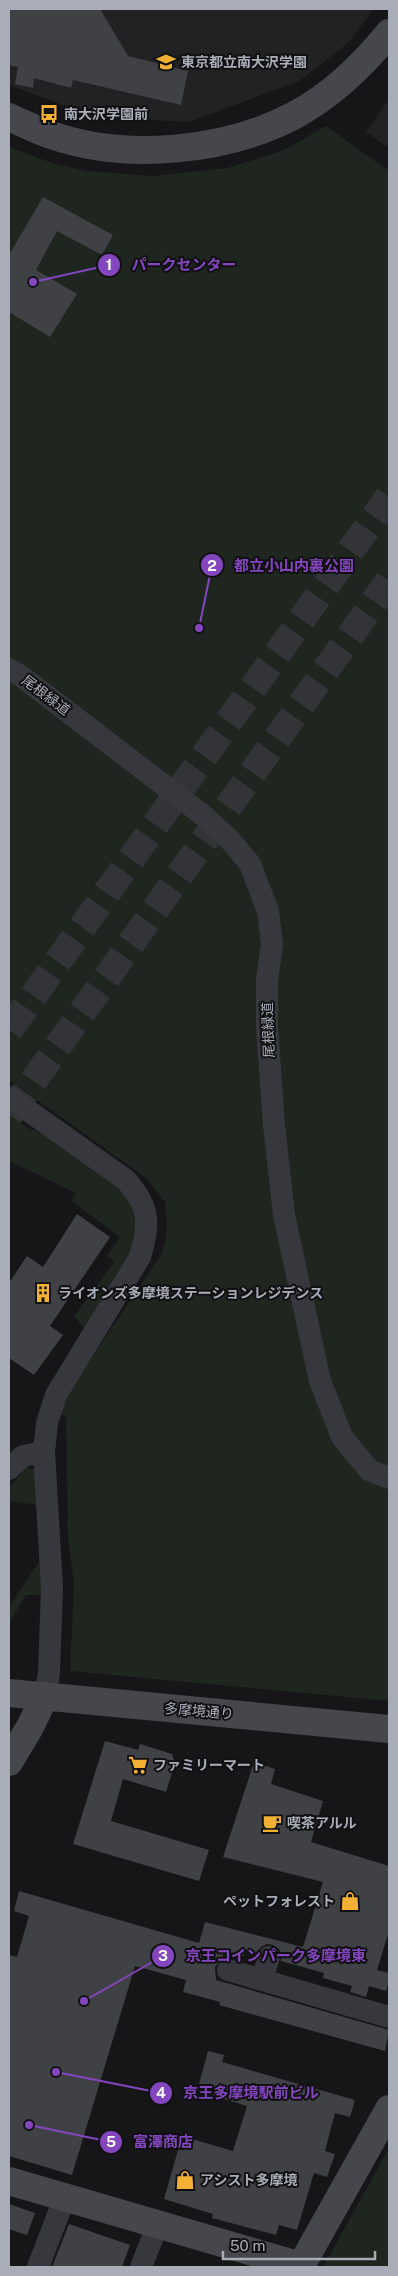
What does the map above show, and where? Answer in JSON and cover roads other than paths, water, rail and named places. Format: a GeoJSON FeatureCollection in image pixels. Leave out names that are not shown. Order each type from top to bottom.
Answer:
{"type":"FeatureCollection","features":[{"type":"Feature","properties":{"kind":"street"},"geometry":{"type":"LineString","coordinates":[[9,117],[52,135],[108,147],[165,150],[220,142],[246,135],[296,114],[354,72],[389,33]]}},
{"type":"Feature","properties":{"kind":"street","name":"尾根緑道"},"geometry":{"type":"LineString","coordinates":[[9,669],[21,676],[204,816],[230,840],[250,864],[268,911],[271,936],[267,981],[269,1062],[281,1188],[293,1263],[320,1381],[342,1437],[369,1470],[389,1478]]}},
{"type":"Feature","properties":{"kind":"street"},"geometry":{"type":"LineString","coordinates":[[9,1097],[126,1180],[139,1196],[147,1212],[147,1234],[140,1257],[56,1395],[47,1423],[44,1452],[52,1588],[49,1673],[45,1696],[30,1727],[9,1762]]}},
{"type":"Feature","properties":{"kind":"street"},"geometry":{"type":"LineString","coordinates":[[9,1469],[23,1456],[44,1452]]}},
{"type":"Feature","properties":{"kind":"street","name":"多摩境通り"},"geometry":{"type":"LineString","coordinates":[[9,1693],[389,1729]]}},
{"type":"Feature","properties":{"kind":"street"},"geometry":{"type":"LineString","coordinates":[[262,1979],[269,1957]]}},
{"type":"Feature","properties":{"kind":"street"},"geometry":{"type":"LineString","coordinates":[[228,1970],[389,2017]]}},
{"type":"Feature","properties":{"kind":"street"},"geometry":{"type":"LineString","coordinates":[[9,2181],[301,2267],[389,2109]]}},
{"type":"Feature","properties":{"kind":"street"},"geometry":{"type":"LineString","coordinates":[[38,2267],[65,2197]]}},
{"type":"Feature","properties":{"kind":"street"},"geometry":{"type":"LineString","coordinates":[[142,2267],[158,2224]]}},
{"type":"Feature","properties":{"kind":"tunnel"},"geometry":{"type":"LineString","coordinates":[[9,1030],[389,497]]}},
{"type":"Feature","properties":{"kind":"tunnel"},"geometry":{"type":"LineString","coordinates":[[9,1115],[389,581]]}},
{"type":"Feature","properties":{"kind":"place","name":"東京都立南大沢学園"},"geometry":{"type":"Point","coordinates":[166,62]}},
{"type":"Feature","properties":{"kind":"place","name":"南大沢学園前"},"geometry":{"type":"Point","coordinates":[49,114]}},
{"type":"Feature","properties":{"kind":"place","name":"パークセンター"},"geometry":{"type":"Point","coordinates":[33,282]}},
{"type":"Feature","properties":{"kind":"place","name":"都立小山内裏公園"},"geometry":{"type":"Point","coordinates":[199,628]}},
{"type":"Feature","properties":{"kind":"place","name":"ライオンズ多摩境ステーションレジデンス"},"geometry":{"type":"Point","coordinates":[43,1293]}},
{"type":"Feature","properties":{"kind":"place","name":"ファミリーマート"},"geometry":{"type":"Point","coordinates":[138,1765]}},
{"type":"Feature","properties":{"kind":"place","name":"喫茶アルル"},"geometry":{"type":"Point","coordinates":[272,1823]}},
{"type":"Feature","properties":{"kind":"place","name":"ペットフォレスト"},"geometry":{"type":"Point","coordinates":[350,1901]}},
{"type":"Feature","properties":{"kind":"place","name":"京王コインパーク多摩境東"},"geometry":{"type":"Point","coordinates":[84,2001]}},
{"type":"Feature","properties":{"kind":"place","name":"京王多摩境駅前ビル"},"geometry":{"type":"Point","coordinates":[56,2072]}},
{"type":"Feature","properties":{"kind":"place","name":"富澤商店"},"geometry":{"type":"Point","coordinates":[29,2125]}},
{"type":"Feature","properties":{"kind":"place","name":"アシスト多摩境"},"geometry":{"type":"Point","coordinates":[185,2180]}}]}
